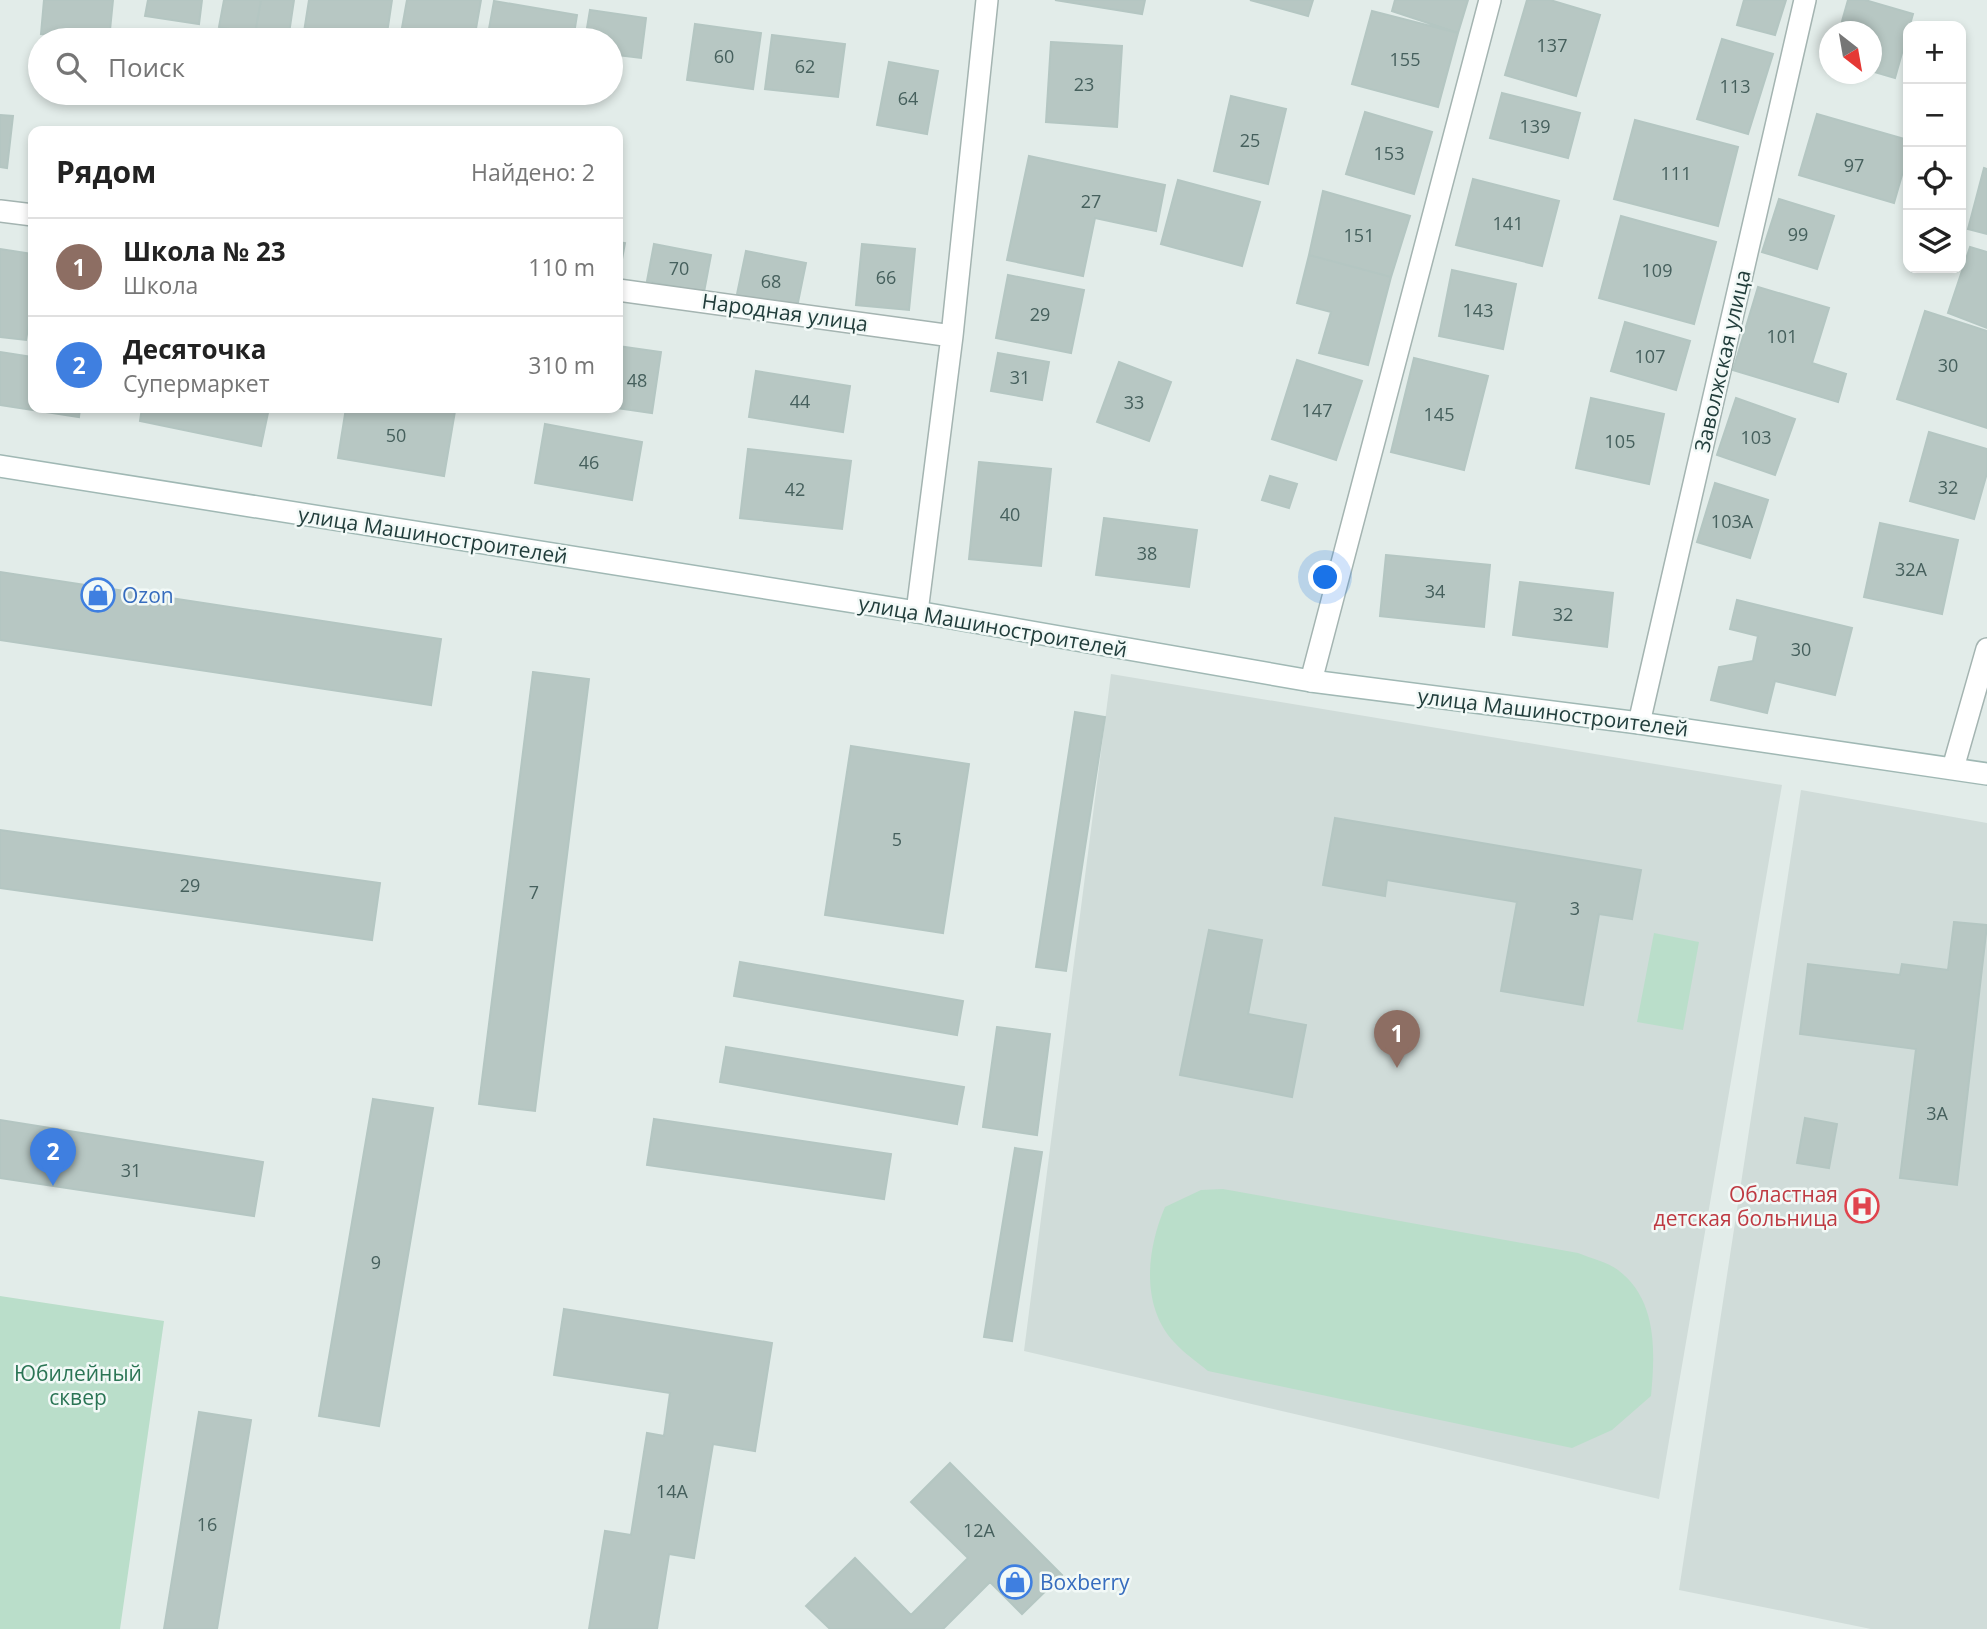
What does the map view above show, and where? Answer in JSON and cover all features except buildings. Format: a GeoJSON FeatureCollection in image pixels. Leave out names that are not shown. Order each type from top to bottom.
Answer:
{"type":"FeatureCollection","features":[{"type":"Feature","properties":{"kind":"street"},"geometry":{"type":"LineString","coordinates":[[1311,681],[1490,0]]}},
{"type":"Feature","properties":{"kind":"street","name":"Заволжская улица"},"geometry":{"type":"LineString","coordinates":[[1639,723],[1805,0]]}},
{"type":"Feature","properties":{"kind":"street"},"geometry":{"type":"LineString","coordinates":[[917,612],[952,335],[980,1]]}},
{"type":"Feature","properties":{"kind":"street"},"geometry":{"type":"LineString","coordinates":[[0,211],[28,214]]}},
{"type":"Feature","properties":{"kind":"street","name":"Народная улица"},"geometry":{"type":"LineString","coordinates":[[623,291],[952,335]]}},
{"type":"Feature","properties":{"kind":"street","name":"улица Машиностроителей"},"geometry":{"type":"LineString","coordinates":[[0,466],[917,612],[1311,681],[1639,723],[1987,774]]}},
{"type":"Feature","properties":{"kind":"street"},"geometry":{"type":"LineString","coordinates":[[1953,768],[1987,649]]}},
{"type":"Feature","properties":{"kind":"shaded area"},"geometry":{"type":"Polygon","coordinates":[[[1111,674],[1782,785],[1659,1499],[1024,1351],[1111,674]]]}},
{"type":"Feature","properties":{"kind":"shaded area","name":"Областная детская больница"},"geometry":{"type":"Polygon","coordinates":[[[1801,790],[1987,823],[1987,1629],[1871,1629],[1679,1590],[1801,790]]]}},
{"type":"Feature","properties":{"kind":"green space"},"geometry":{"type":"Polygon","coordinates":[[[1654,933],[1699,942],[1683,1030],[1637,1022],[1654,933]]]}},
{"type":"Feature","properties":{"kind":"green space"},"geometry":{"type":"Polygon","coordinates":[[[1223,1189],[1578,1253],[1609,1265],[1631,1282],[1641,1296],[1647,1312],[1653,1345],[1651,1396],[1612,1430],[1572,1448],[1208,1371],[1178,1346],[1163,1327],[1151,1294],[1151,1258],[1165,1207],[1201,1190],[1223,1189]]]}},
{"type":"Feature","properties":{"kind":"green space","name":"Юбилейный сквер"},"geometry":{"type":"Polygon","coordinates":[[[0,1296],[164,1321],[120,1629],[0,1629],[0,1296]]]}},
{"type":"Feature","properties":{"kind":"place","name":"Ozon"},"geometry":{"type":"Point","coordinates":[98,595]}},
{"type":"Feature","properties":{"kind":"place","name":"Школа № 23"},"geometry":{"type":"Point","coordinates":[1397,1068]}},
{"type":"Feature","properties":{"kind":"place","name":"Десяточка"},"geometry":{"type":"Point","coordinates":[53,1186]}},
{"type":"Feature","properties":{"kind":"place","name":"Областная детская больница"},"geometry":{"type":"Point","coordinates":[1862,1206]}},
{"type":"Feature","properties":{"kind":"place","name":"Boxberry"},"geometry":{"type":"Point","coordinates":[1015,1582]}}]}
